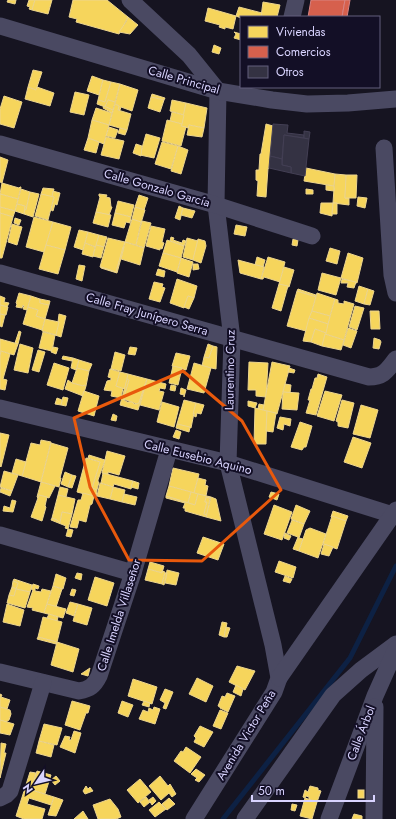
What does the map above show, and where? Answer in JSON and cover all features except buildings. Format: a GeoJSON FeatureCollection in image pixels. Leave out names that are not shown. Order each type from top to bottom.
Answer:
{"type":"FeatureCollection","features":[{"type":"Feature","properties":{"kind":"street"},"geometry":{"type":"LineString","coordinates":[[130,0],[188,55],[218,90]]}},
{"type":"Feature","properties":{"kind":"street"},"geometry":{"type":"LineString","coordinates":[[292,16],[296,0]]}},
{"type":"Feature","properties":{"kind":"street","name":"Calle Principal"},"geometry":{"type":"LineString","coordinates":[[0,26],[218,90],[274,94],[307,104],[348,103],[396,99]]}},
{"type":"Feature","properties":{"kind":"street","name":"Laurentino Cruz"},"geometry":{"type":"LineString","coordinates":[[218,90],[216,205],[232,338],[228,463],[273,646]]}},
{"type":"Feature","properties":{"kind":"street","name":"Calle Gonzalo García"},"geometry":{"type":"LineString","coordinates":[[0,144],[216,205],[312,236]]}},
{"type":"Feature","properties":{"kind":"street"},"geometry":{"type":"LineString","coordinates":[[384,148],[392,275],[396,293]]}},
{"type":"Feature","properties":{"kind":"street","name":"Calle Fray Junípero Serra"},"geometry":{"type":"LineString","coordinates":[[0,272],[369,377],[378,377],[385,372],[396,359]]}},
{"type":"Feature","properties":{"kind":"street","name":"Calle Eusebio Aquino"},"geometry":{"type":"LineString","coordinates":[[0,408],[228,463],[394,513]]}},
{"type":"Feature","properties":{"kind":"street","name":"Calle Imelda Villaseñor"},"geometry":{"type":"LineString","coordinates":[[0,672],[79,691],[88,690],[94,685],[99,676],[133,573],[169,450]]}},
{"type":"Feature","properties":{"kind":"street"},"geometry":{"type":"LineString","coordinates":[[279,678],[394,513]]}},
{"type":"Feature","properties":{"kind":"street"},"geometry":{"type":"LineString","coordinates":[[0,535],[133,573]]}},
{"type":"Feature","properties":{"kind":"street"},"geometry":{"type":"LineString","coordinates":[[245,819],[333,695],[361,670],[396,644]]}},
{"type":"Feature","properties":{"kind":"street","name":"Avenida Victor Peña"},"geometry":{"type":"LineString","coordinates":[[194,819],[274,692],[279,678],[273,646]]}},
{"type":"Feature","properties":{"kind":"street","name":"Calle Árbol"},"geometry":{"type":"LineString","coordinates":[[329,819],[375,696],[396,649]]}},
{"type":"Feature","properties":{"kind":"street"},"geometry":{"type":"LineString","coordinates":[[0,798],[10,791],[44,683]]}},
{"type":"Feature","properties":{"kind":"street"},"geometry":{"type":"LineString","coordinates":[[374,819],[375,696]]}},
{"type":"Feature","properties":{"kind":"highlighted area"},"geometry":{"type":"Polygon","coordinates":[[[183,371],[242,421],[281,490],[202,561],[129,560],[90,487],[74,418],[183,371]]]}},
{"type":"Feature","properties":{"kind":"waterway"},"geometry":{"type":"LineString","coordinates":[[223,819],[350,658],[396,566]]}}]}
